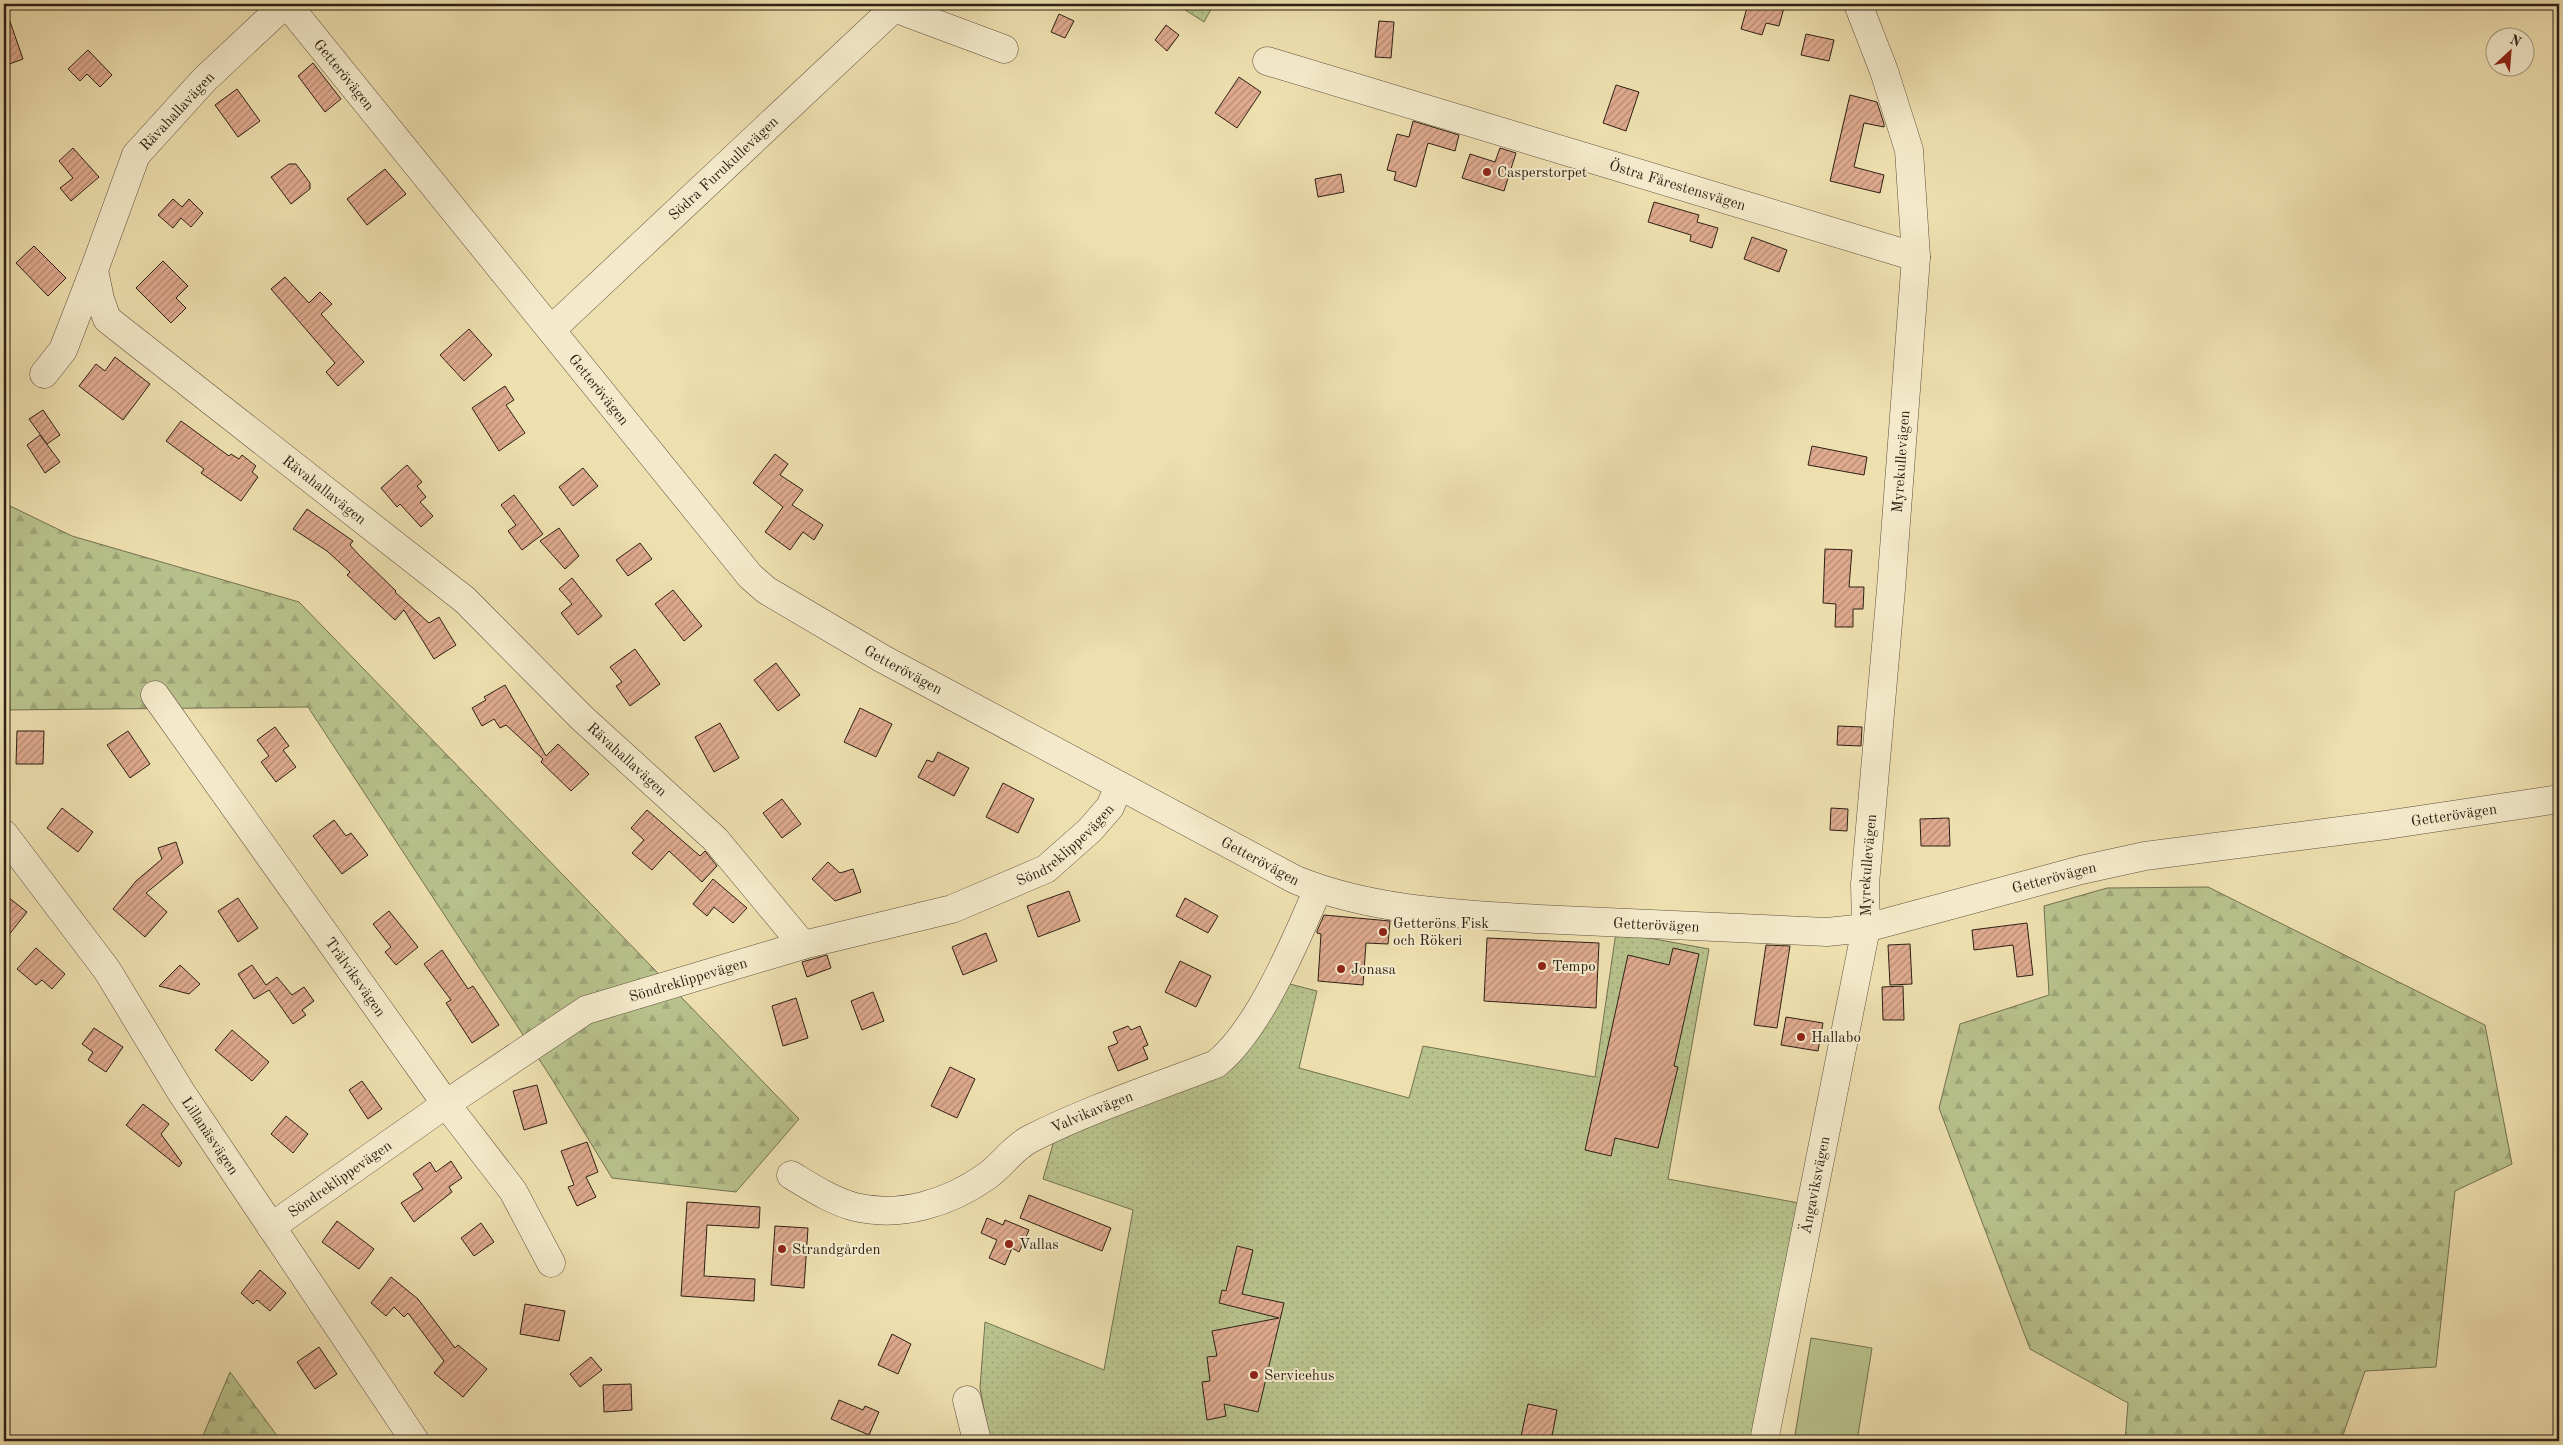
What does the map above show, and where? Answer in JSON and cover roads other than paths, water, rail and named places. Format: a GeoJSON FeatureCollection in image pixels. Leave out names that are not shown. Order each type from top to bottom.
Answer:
{"type":"FeatureCollection","features":[{"type":"Feature","properties":{"kind":"street","name":"Rävahallavägen"},"geometry":{"type":"LineString","coordinates":[[286,4],[204,80],[136,155],[94,270],[100,299],[108,319],[465,600],[582,718],[715,839],[803,945]]}},
{"type":"Feature","properties":{"kind":"street","name":"Getterövägen"},"geometry":{"type":"LineString","coordinates":[[286,4],[552,329],[750,576],[766,590],[883,659],[1296,880],[1318,889],[1367,902],[1478,915],[1827,932],[1866,928],[2080,870],[2145,856],[2386,825],[2559,799]]}},
{"type":"Feature","properties":{"kind":"street","name":"Myrekullevägen"},"geometry":{"type":"LineString","coordinates":[[1858,4],[1884,71],[1909,150],[1916,257],[1891,589],[1865,884],[1866,928]]}},
{"type":"Feature","properties":{"kind":"street","name":"Södra Furukullevägen"},"geometry":{"type":"LineString","coordinates":[[552,329],[893,6],[1004,49]]}},
{"type":"Feature","properties":{"kind":"street","name":"Östra Fårestensvägen"},"geometry":{"type":"LineString","coordinates":[[1267,61],[1916,257]]}},
{"type":"Feature","properties":{"kind":"street"},"geometry":{"type":"LineString","coordinates":[[44,374],[63,350],[94,270]]}},
{"type":"Feature","properties":{"kind":"street","name":"Trälviksvägen"},"geometry":{"type":"LineString","coordinates":[[155,695],[446,1104],[513,1190],[551,1263]]}},
{"type":"Feature","properties":{"kind":"street","name":"Söndreklippevägen"},"geometry":{"type":"LineString","coordinates":[[271,1227],[446,1104],[586,1010],[803,945],[952,909],[1046,869],[1090,830],[1110,807],[1119,786]]}},
{"type":"Feature","properties":{"kind":"street","name":"Lillanäsvägen"},"geometry":{"type":"LineString","coordinates":[[4,834],[107,970],[181,1092],[415,1441]]}},
{"type":"Feature","properties":{"kind":"street","name":"Valvikavägen"},"geometry":{"type":"LineString","coordinates":[[791,1174],[832,1199],[855,1207],[905,1210],[935,1203],[965,1190],[988,1175],[1027,1140],[1216,1064],[1229,1053],[1252,1022],[1302,926],[1318,889]]}},
{"type":"Feature","properties":{"kind":"street","name":"Ängaviksvägen"},"geometry":{"type":"LineString","coordinates":[[1764,1441],[1866,928]]}},
{"type":"Feature","properties":{"kind":"street"},"geometry":{"type":"LineString","coordinates":[[967,1400],[977,1441]]}},
{"type":"Feature","properties":{"kind":"place","name":"Casperstorpet"},"geometry":{"type":"Point","coordinates":[1487,172]}},
{"type":"Feature","properties":{"kind":"place","name":"Getteröns Fisk och Rökeri"},"geometry":{"type":"Point","coordinates":[1383,932]}},
{"type":"Feature","properties":{"kind":"place","name":"Tempo"},"geometry":{"type":"Point","coordinates":[1542,966]}},
{"type":"Feature","properties":{"kind":"place","name":"Jonasa"},"geometry":{"type":"Point","coordinates":[1341,969]}},
{"type":"Feature","properties":{"kind":"place","name":"Hallabo"},"geometry":{"type":"Point","coordinates":[1801,1037]}},
{"type":"Feature","properties":{"kind":"place","name":"Vallas"},"geometry":{"type":"Point","coordinates":[1009,1244]}},
{"type":"Feature","properties":{"kind":"place","name":"Strandgården"},"geometry":{"type":"Point","coordinates":[782,1249]}},
{"type":"Feature","properties":{"kind":"place","name":"Servicehus"},"geometry":{"type":"Point","coordinates":[1254,1375]}}]}
